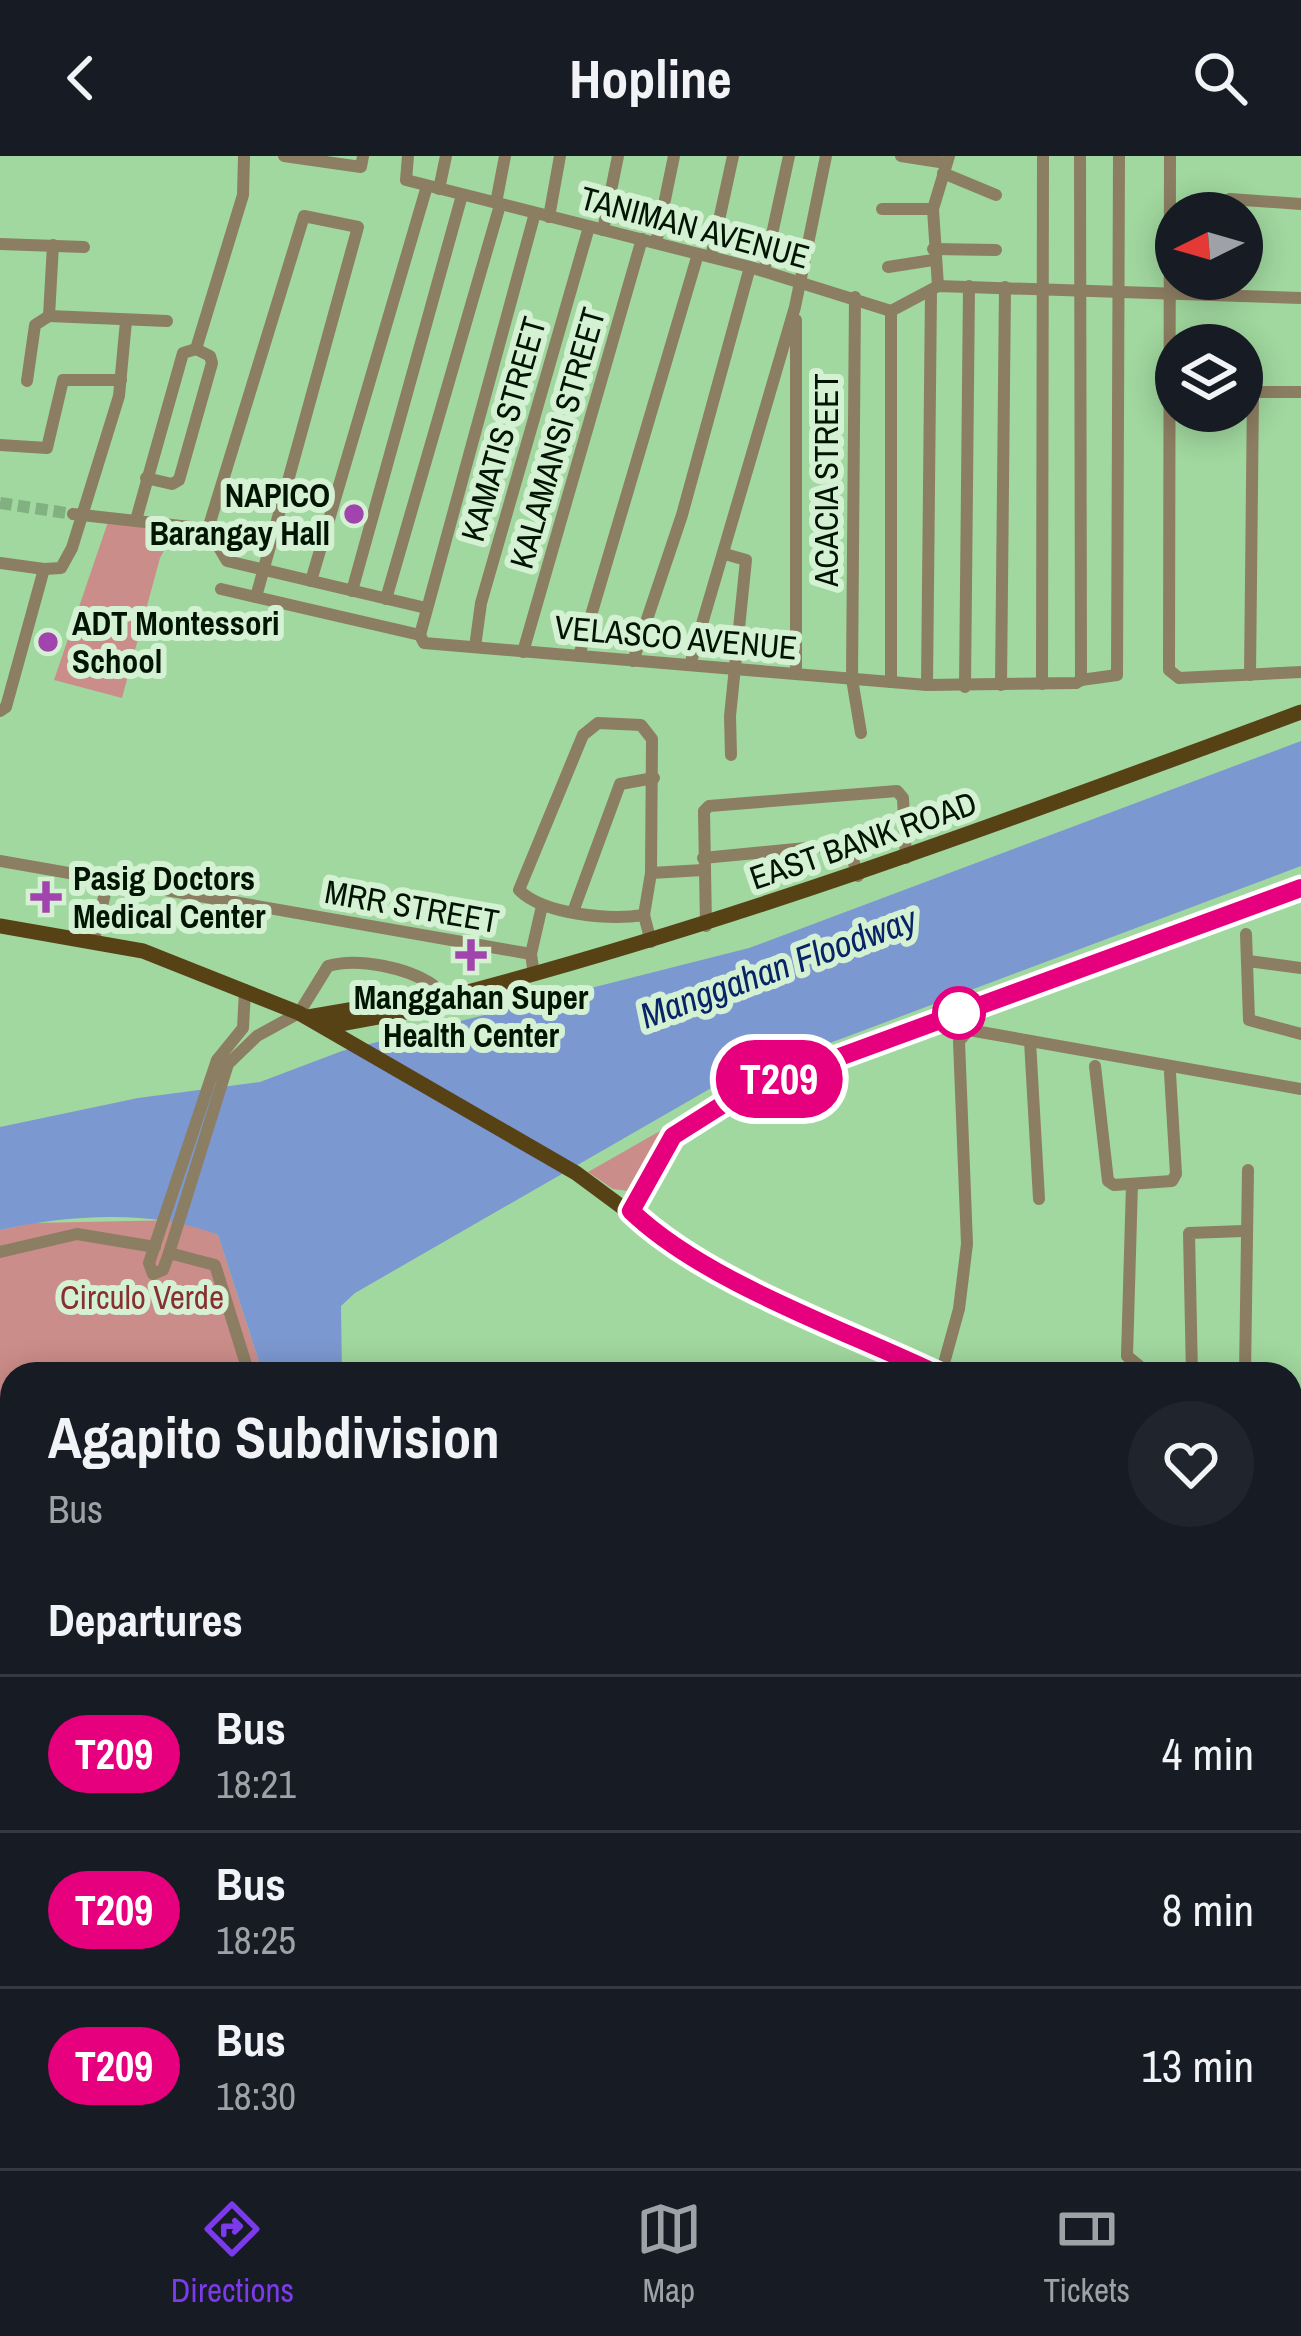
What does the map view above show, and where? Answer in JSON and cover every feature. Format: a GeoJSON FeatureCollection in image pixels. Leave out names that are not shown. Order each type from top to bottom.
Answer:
{"type":"FeatureCollection","features":[{"type":"Feature","properties":{"kind":"main road","name":"EAST BANK ROAD"},"geometry":{"type":"LineString","coordinates":[[325,1027],[427,1008],[436,1000],[706,926],[858,876],[1301,712]]}},
{"type":"Feature","properties":{"kind":"main road"},"geometry":{"type":"LineString","coordinates":[[0,926],[143,951],[303,1015],[576,1173],[705,1263],[914,1362]]}},
{"type":"Feature","properties":{"kind":"main road","name":"EAST BANK ROAD"},"geometry":{"type":"LineString","coordinates":[[303,1015],[425,997],[436,1000]]}},
{"type":"Feature","properties":{"kind":"street"},"geometry":{"type":"LineString","coordinates":[[199,351],[243,195],[244,156]]}},
{"type":"Feature","properties":{"kind":"street"},"geometry":{"type":"LineString","coordinates":[[284,156],[362,162]]}},
{"type":"Feature","properties":{"kind":"street","name":"TANIMAN AVENUE"},"geometry":{"type":"LineString","coordinates":[[408,156],[404,178],[433,188],[705,255],[891,311]]}},
{"type":"Feature","properties":{"kind":"street"},"geometry":{"type":"LineString","coordinates":[[311,581],[446,156]]}},
{"type":"Feature","properties":{"kind":"street"},"geometry":{"type":"LineString","coordinates":[[386,599],[498,204],[505,156]]}},
{"type":"Feature","properties":{"kind":"street"},"geometry":{"type":"LineString","coordinates":[[420,635],[560,156]]}},
{"type":"Feature","properties":{"kind":"street","name":"KAMATIS STREET"},"geometry":{"type":"LineString","coordinates":[[475,647],[482,603],[618,156]]}},
{"type":"Feature","properties":{"kind":"street","name":"KALAMANSI STREET"},"geometry":{"type":"LineString","coordinates":[[524,652],[674,156]]}},
{"type":"Feature","properties":{"kind":"street"},"geometry":{"type":"LineString","coordinates":[[579,656],[733,156]]}},
{"type":"Feature","properties":{"kind":"street"},"geometry":{"type":"LineString","coordinates":[[633,661],[682,514],[788,156]]}},
{"type":"Feature","properties":{"kind":"street"},"geometry":{"type":"LineString","coordinates":[[691,665],[802,282],[826,156]]}},
{"type":"Feature","properties":{"kind":"street"},"geometry":{"type":"LineString","coordinates":[[901,156],[946,164],[996,195]]}},
{"type":"Feature","properties":{"kind":"street"},"geometry":{"type":"LineString","coordinates":[[1042,684],[1043,156]]}},
{"type":"Feature","properties":{"kind":"street"},"geometry":{"type":"LineString","coordinates":[[1080,156],[1080,681],[1118,674],[1119,156]]}},
{"type":"Feature","properties":{"kind":"street"},"geometry":{"type":"LineString","coordinates":[[1169,156],[1169,192]]}},
{"type":"Feature","properties":{"kind":"street"},"geometry":{"type":"LineString","coordinates":[[927,685],[933,209],[946,164]]}},
{"type":"Feature","properties":{"kind":"street"},"geometry":{"type":"LineString","coordinates":[[352,591],[462,194]]}},
{"type":"Feature","properties":{"kind":"street"},"geometry":{"type":"LineString","coordinates":[[1263,201],[1301,204]]}},
{"type":"Feature","properties":{"kind":"street"},"geometry":{"type":"LineString","coordinates":[[883,209],[933,209]]}},
{"type":"Feature","properties":{"kind":"street"},"geometry":{"type":"LineString","coordinates":[[256,597],[264,570],[361,230],[304,216],[208,529],[222,558],[264,570],[426,608]]}},
{"type":"Feature","properties":{"kind":"street"},"geometry":{"type":"LineString","coordinates":[[0,244],[84,247]]}},
{"type":"Feature","properties":{"kind":"street"},"geometry":{"type":"LineString","coordinates":[[49,316],[53,245]]}},
{"type":"Feature","properties":{"kind":"street"},"geometry":{"type":"LineString","coordinates":[[888,267],[933,255],[996,250]]}},
{"type":"Feature","properties":{"kind":"street"},"geometry":{"type":"LineString","coordinates":[[965,687],[969,286]]}},
{"type":"Feature","properties":{"kind":"street"},"geometry":{"type":"LineString","coordinates":[[1001,685],[1005,287]]}},
{"type":"Feature","properties":{"kind":"street"},"geometry":{"type":"LineString","coordinates":[[891,682],[891,311],[934,288],[1155,289]]}},
{"type":"Feature","properties":{"kind":"street"},"geometry":{"type":"LineString","coordinates":[[1263,296],[1301,298]]}},
{"type":"Feature","properties":{"kind":"street","name":"ACACIA STREET"},"geometry":{"type":"LineString","coordinates":[[855,297],[852,679],[862,733]]}},
{"type":"Feature","properties":{"kind":"street"},"geometry":{"type":"LineString","coordinates":[[795,307],[796,674]]}},
{"type":"Feature","properties":{"kind":"street"},"geometry":{"type":"LineString","coordinates":[[27,381],[35,325],[49,316],[166,321]]}},
{"type":"Feature","properties":{"kind":"street"},"geometry":{"type":"LineString","coordinates":[[0,563],[61,568],[122,380],[126,321]]}},
{"type":"Feature","properties":{"kind":"street"},"geometry":{"type":"LineString","coordinates":[[136,520],[146,478],[183,353],[199,351],[212,363],[179,480],[172,484],[146,478]]}},
{"type":"Feature","properties":{"kind":"street"},"geometry":{"type":"LineString","coordinates":[[0,446],[46,448],[63,380],[122,380]]}},
{"type":"Feature","properties":{"kind":"street"},"geometry":{"type":"LineString","coordinates":[[1263,392],[1301,392]]}},
{"type":"Feature","properties":{"kind":"street"},"geometry":{"type":"LineString","coordinates":[[1172,432],[1169,670],[1179,678],[1301,672]]}},
{"type":"Feature","properties":{"kind":"street"},"geometry":{"type":"LineString","coordinates":[[1247,432],[1250,675]]}},
{"type":"Feature","properties":{"kind":"street"},"geometry":{"type":"LineString","coordinates":[[77,514],[208,529]]}},
{"type":"Feature","properties":{"kind":"street"},"geometry":{"type":"LineString","coordinates":[[725,554],[746,560],[731,755]]}},
{"type":"Feature","properties":{"kind":"street"},"geometry":{"type":"LineString","coordinates":[[0,711],[6,707],[44,569]]}},
{"type":"Feature","properties":{"kind":"street","name":"VELASCO AVENUE"},"geometry":{"type":"LineString","coordinates":[[221,589],[420,635],[424,644],[927,685],[1080,681]]}},
{"type":"Feature","properties":{"kind":"street"},"geometry":{"type":"LineString","coordinates":[[644,915],[542,906],[523,896],[519,883],[590,726],[647,727],[654,778],[651,873],[644,915],[651,943]]}},
{"type":"Feature","properties":{"kind":"street"},"geometry":{"type":"LineString","coordinates":[[574,909],[620,784],[654,778]]}},
{"type":"Feature","properties":{"kind":"street"},"geometry":{"type":"LineString","coordinates":[[706,926],[704,811],[709,806],[897,791],[903,798],[906,858]]}},
{"type":"Feature","properties":{"kind":"street"},"geometry":{"type":"LineString","coordinates":[[651,873],[848,844],[858,876]]}},
{"type":"Feature","properties":{"kind":"street","name":"MRR STREET"},"geometry":{"type":"LineString","coordinates":[[0,861],[530,954]]}},
{"type":"Feature","properties":{"kind":"street"},"geometry":{"type":"LineString","coordinates":[[94,939],[109,880]]}},
{"type":"Feature","properties":{"kind":"street"},"geometry":{"type":"LineString","coordinates":[[631,1211],[673,1136],[712,1107],[1301,888]]}},
{"type":"Feature","properties":{"kind":"street"},"geometry":{"type":"LineString","coordinates":[[534,975],[530,954],[542,906]]}},
{"type":"Feature","properties":{"kind":"street"},"geometry":{"type":"LineString","coordinates":[[1246,934],[1249,1020],[1301,1034]]}},
{"type":"Feature","properties":{"kind":"street"},"geometry":{"type":"LineString","coordinates":[[1248,961],[1301,968]]}},
{"type":"Feature","properties":{"kind":"street"},"geometry":{"type":"LineString","coordinates":[[223,1062],[256,1036],[303,1015],[328,966],[338,963],[417,974],[433,985],[436,1000]]}},
{"type":"Feature","properties":{"kind":"street"},"geometry":{"type":"LineString","coordinates":[[163,1244],[223,1062],[246,1025],[252,993]]}},
{"type":"Feature","properties":{"kind":"street"},"geometry":{"type":"LineString","coordinates":[[962,1012],[969,1030]]}},
{"type":"Feature","properties":{"kind":"street"},"geometry":{"type":"LineString","coordinates":[[246,1025],[256,1036]]}},
{"type":"Feature","properties":{"kind":"street"},"geometry":{"type":"LineString","coordinates":[[969,1030],[1301,1089]]}},
{"type":"Feature","properties":{"kind":"street"},"geometry":{"type":"LineString","coordinates":[[942,1362],[966,1265],[959,1041],[969,1030]]}},
{"type":"Feature","properties":{"kind":"street"},"geometry":{"type":"LineString","coordinates":[[1030,1041],[1040,1199]]}},
{"type":"Feature","properties":{"kind":"street"},"geometry":{"type":"LineString","coordinates":[[1095,1066],[1108,1181],[1132,1184],[1172,1181],[1176,1174],[1170,1073]]}},
{"type":"Feature","properties":{"kind":"street"},"geometry":{"type":"LineString","coordinates":[[1245,1362],[1243,1231],[1248,1170]]}},
{"type":"Feature","properties":{"kind":"street"},"geometry":{"type":"LineString","coordinates":[[1132,1184],[1127,1356],[1134,1362]]}},
{"type":"Feature","properties":{"kind":"street"},"geometry":{"type":"LineString","coordinates":[[1192,1362],[1189,1233],[1243,1231]]}},
{"type":"Feature","properties":{"kind":"street"},"geometry":{"type":"LineString","coordinates":[[0,1252],[77,1234],[163,1244],[215,1265],[245,1362]]}},
{"type":"Feature","properties":{"kind":"green space"},"geometry":{"type":"Polygon","coordinates":[[[109,519],[177,526],[160,558],[122,698],[54,680],[109,519]]]}},
{"type":"Feature","properties":{"kind":"green space"},"geometry":{"type":"Polygon","coordinates":[[[667,1127],[636,1192],[613,1189],[588,1172],[667,1127]]]}},
{"type":"Feature","properties":{"kind":"green space","name":"Circulo Verde"},"geometry":{"type":"Polygon","coordinates":[[[181,1220],[218,1235],[259,1362],[0,1362],[0,1230],[33,1223],[181,1220]]]}},
{"type":"Feature","properties":{"kind":"water","name":"Manggahan Floodway"},"geometry":{"type":"Polygon","coordinates":[[[1301,741],[1301,866],[713,1087],[355,1293],[341,1306],[342,1362],[259,1362],[218,1235],[166,1221],[110,1217],[0,1230],[0,1127],[138,1098],[260,1082],[342,1051],[749,948],[1301,741]]]}},
{"type":"Feature","properties":{"kind":"tunnel"},"geometry":{"type":"LineString","coordinates":[[0,503],[73,514]]}},
{"type":"Feature","properties":{"kind":"bus line","name":"T209"},"geometry":{"type":"LineString","coordinates":[[912,1362],[705,1263],[645,1225],[631,1211],[673,1136],[712,1107],[741,1093],[1301,888]]}},
{"type":"Feature","properties":{"kind":"place","name":"NAPICO Barangay Hall"},"geometry":{"type":"Point","coordinates":[354,514]}},
{"type":"Feature","properties":{"kind":"place","name":"ADT Montessori School"},"geometry":{"type":"Point","coordinates":[48,642]}},
{"type":"Feature","properties":{"kind":"place","name":"Pasig Doctors Medical Center"},"geometry":{"type":"Point","coordinates":[46,897]}},
{"type":"Feature","properties":{"kind":"place","name":"Manggahan Super Health Center"},"geometry":{"type":"Point","coordinates":[471,955]}}]}
